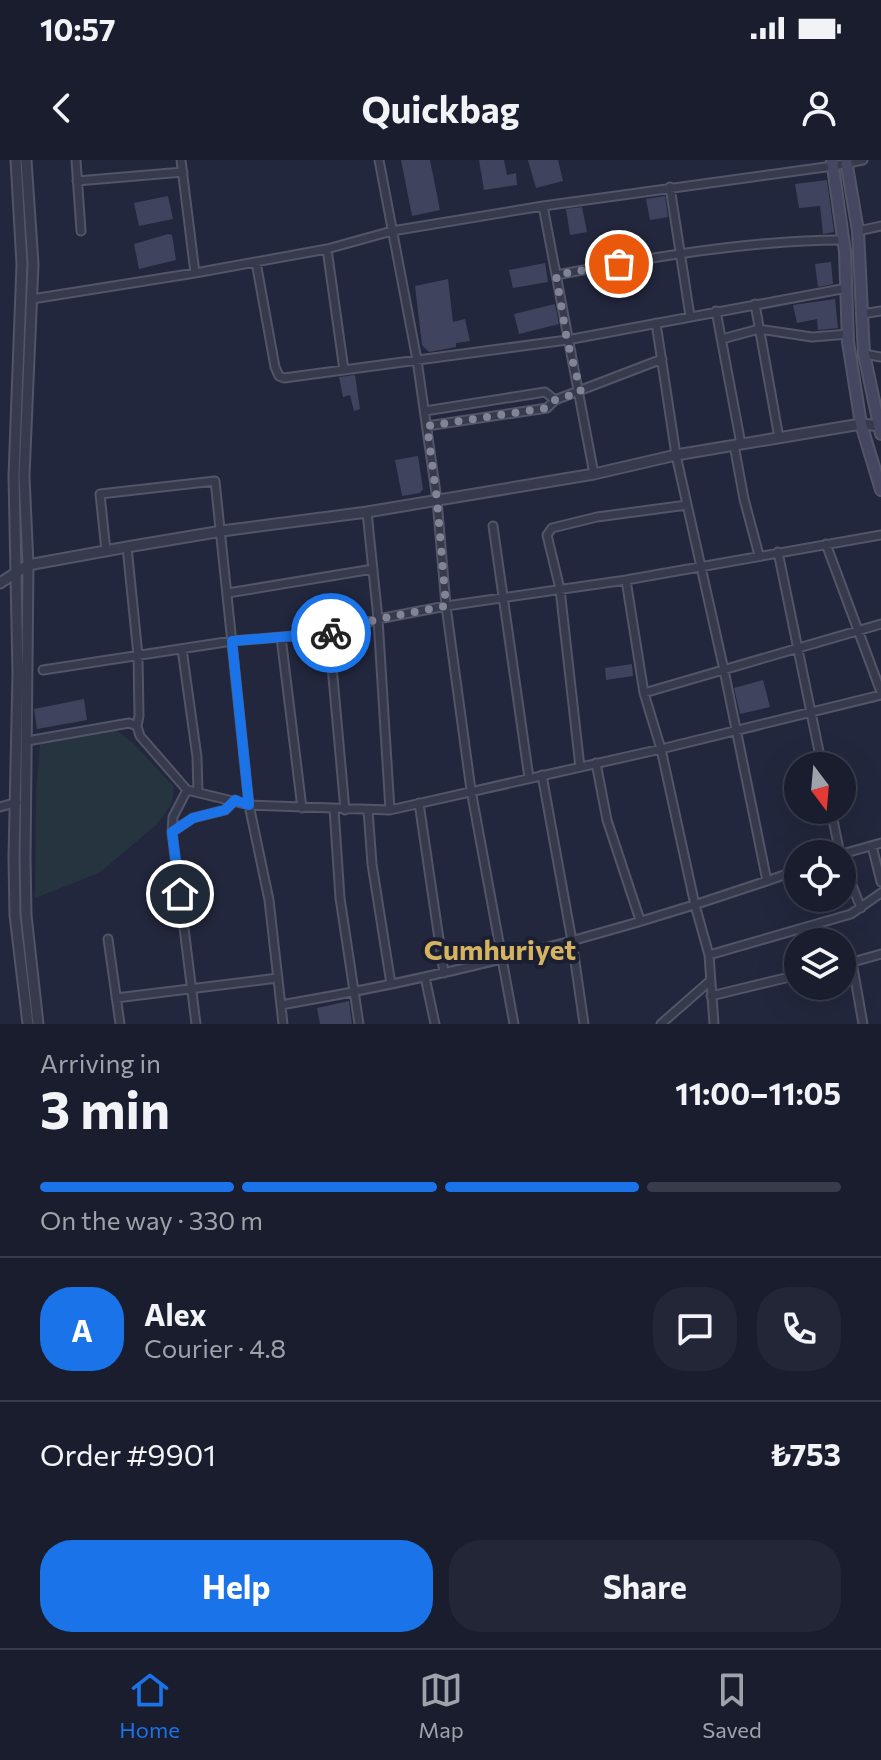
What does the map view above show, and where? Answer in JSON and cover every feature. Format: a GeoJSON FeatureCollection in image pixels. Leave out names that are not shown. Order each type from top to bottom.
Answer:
{"type":"FeatureCollection","features":[{"type":"Feature","properties":{"kind":"main road"},"geometry":{"type":"LineString","coordinates":[[847,162],[858,231],[864,354],[880,429]]}},
{"type":"Feature","properties":{"kind":"main road"},"geometry":{"type":"LineString","coordinates":[[832,163],[843,240],[848,334],[861,424],[881,490]]}},
{"type":"Feature","properties":{"kind":"street"},"geometry":{"type":"LineString","coordinates":[[16,160],[22,264],[14,476],[15,915],[28,1024]]}},
{"type":"Feature","properties":{"kind":"street"},"geometry":{"type":"LineString","coordinates":[[26,160],[32,226],[24,476],[28,565],[26,915],[38,1024]]}},
{"type":"Feature","properties":{"kind":"street"},"geometry":{"type":"LineString","coordinates":[[76,160],[81,231]]}},
{"type":"Feature","properties":{"kind":"street"},"geometry":{"type":"LineString","coordinates":[[181,160],[195,273]]}},
{"type":"Feature","properties":{"kind":"street"},"geometry":{"type":"LineString","coordinates":[[379,160],[425,411],[437,500],[446,606],[471,790],[514,1024]]}},
{"type":"Feature","properties":{"kind":"street"},"geometry":{"type":"LineString","coordinates":[[32,299],[327,249],[392,231],[863,160]]}},
{"type":"Feature","properties":{"kind":"street"},"geometry":{"type":"LineString","coordinates":[[77,181],[183,172]]}},
{"type":"Feature","properties":{"kind":"street"},"geometry":{"type":"LineString","coordinates":[[670,187],[690,316]]}},
{"type":"Feature","properties":{"kind":"street"},"geometry":{"type":"LineString","coordinates":[[543,206],[567,340],[581,392],[594,474]]}},
{"type":"Feature","properties":{"kind":"street"},"geometry":{"type":"LineString","coordinates":[[858,231],[881,226]]}},
{"type":"Feature","properties":{"kind":"street"},"geometry":{"type":"LineString","coordinates":[[556,275],[680,255],[806,240],[843,240]]}},
{"type":"Feature","properties":{"kind":"street"},"geometry":{"type":"LineString","coordinates":[[327,249],[344,370]]}},
{"type":"Feature","properties":{"kind":"street"},"geometry":{"type":"LineString","coordinates":[[256,262],[275,367],[279,376],[284,378],[567,340],[847,288]]}},
{"type":"Feature","properties":{"kind":"street"},"geometry":{"type":"LineString","coordinates":[[755,304],[779,438]]}},
{"type":"Feature","properties":{"kind":"street"},"geometry":{"type":"LineString","coordinates":[[716,311],[744,499],[759,555]]}},
{"type":"Feature","properties":{"kind":"street"},"geometry":{"type":"LineString","coordinates":[[862,314],[881,311]]}},
{"type":"Feature","properties":{"kind":"street"},"geometry":{"type":"LineString","coordinates":[[656,323],[676,455],[702,565],[767,881]]}},
{"type":"Feature","properties":{"kind":"street"},"geometry":{"type":"LineString","coordinates":[[722,339],[759,329],[812,337],[848,334]]}},
{"type":"Feature","properties":{"kind":"street"},"geometry":{"type":"LineString","coordinates":[[864,354],[881,357]]}},
{"type":"Feature","properties":{"kind":"street"},"geometry":{"type":"LineString","coordinates":[[427,426],[547,408],[555,400],[662,359]]}},
{"type":"Feature","properties":{"kind":"street"},"geometry":{"type":"LineString","coordinates":[[425,411],[545,392],[555,400]]}},
{"type":"Feature","properties":{"kind":"street"},"geometry":{"type":"LineString","coordinates":[[0,583],[28,565],[127,547],[367,512],[594,474],[676,455],[861,424],[880,429]]}},
{"type":"Feature","properties":{"kind":"street"},"geometry":{"type":"LineString","coordinates":[[106,551],[100,494],[215,481],[249,805],[269,900],[283,1024]]}},
{"type":"Feature","properties":{"kind":"street"},"geometry":{"type":"LineString","coordinates":[[580,767],[560,589],[547,535],[552,528],[597,517],[687,505]]}},
{"type":"Feature","properties":{"kind":"street"},"geometry":{"type":"LineString","coordinates":[[367,512],[378,619],[390,810]]}},
{"type":"Feature","properties":{"kind":"street"},"geometry":{"type":"LineString","coordinates":[[493,526],[529,778]]}},
{"type":"Feature","properties":{"kind":"street"},"geometry":{"type":"LineString","coordinates":[[43,670],[232,641],[329,633],[378,619],[446,606],[626,580],[881,535]]}},
{"type":"Feature","properties":{"kind":"street"},"geometry":{"type":"LineString","coordinates":[[127,547],[138,655],[137,726],[140,736],[187,790],[249,805],[390,810],[661,749],[881,693],[826,544]]}},
{"type":"Feature","properties":{"kind":"street"},"geometry":{"type":"LineString","coordinates":[[778,552],[819,752]]}},
{"type":"Feature","properties":{"kind":"street"},"geometry":{"type":"LineString","coordinates":[[228,593],[373,569]]}},
{"type":"Feature","properties":{"kind":"street"},"geometry":{"type":"LineString","coordinates":[[626,580],[644,693],[661,749],[709,955],[714,1024]]}},
{"type":"Feature","properties":{"kind":"street"},"geometry":{"type":"LineString","coordinates":[[644,693],[881,624]]}},
{"type":"Feature","properties":{"kind":"street"},"geometry":{"type":"LineString","coordinates":[[329,633],[345,810]]}},
{"type":"Feature","properties":{"kind":"street"},"geometry":{"type":"LineString","coordinates":[[281,637],[302,808]]}},
{"type":"Feature","properties":{"kind":"street"},"geometry":{"type":"LineString","coordinates":[[182,649],[197,757],[198,792]]}},
{"type":"Feature","properties":{"kind":"street"},"geometry":{"type":"LineString","coordinates":[[27,741],[105,725],[129,723],[137,726]]}},
{"type":"Feature","properties":{"kind":"street"},"geometry":{"type":"LineString","coordinates":[[596,763],[607,820],[640,920]]}},
{"type":"Feature","properties":{"kind":"street"},"geometry":{"type":"LineString","coordinates":[[542,775],[584,1024]]}},
{"type":"Feature","properties":{"kind":"street"},"geometry":{"type":"LineString","coordinates":[[187,790],[173,817],[172,832],[196,1024]]}},
{"type":"Feature","properties":{"kind":"street"},"geometry":{"type":"LineString","coordinates":[[172,832],[193,818],[225,810],[235,800]]}},
{"type":"Feature","properties":{"kind":"street"},"geometry":{"type":"LineString","coordinates":[[0,807],[17,802]]}},
{"type":"Feature","properties":{"kind":"street"},"geometry":{"type":"LineString","coordinates":[[419,803],[444,973]]}},
{"type":"Feature","properties":{"kind":"street"},"geometry":{"type":"LineString","coordinates":[[334,809],[340,898],[359,1024]]}},
{"type":"Feature","properties":{"kind":"street"},"geometry":{"type":"LineString","coordinates":[[368,810],[372,864],[391,984]]}},
{"type":"Feature","properties":{"kind":"street"},"geometry":{"type":"LineString","coordinates":[[856,851],[881,843]]}},
{"type":"Feature","properties":{"kind":"street"},"geometry":{"type":"LineString","coordinates":[[872,846],[881,882]]}},
{"type":"Feature","properties":{"kind":"street"},"geometry":{"type":"LineString","coordinates":[[281,1005],[444,973],[572,941],[784,875]]}},
{"type":"Feature","properties":{"kind":"street"},"geometry":{"type":"LineString","coordinates":[[709,955],[851,914],[881,893]]}},
{"type":"Feature","properties":{"kind":"street"},"geometry":{"type":"LineString","coordinates":[[856,895],[861,908]]}},
{"type":"Feature","properties":{"kind":"street"},"geometry":{"type":"LineString","coordinates":[[108,939],[120,1024]]}},
{"type":"Feature","properties":{"kind":"street"},"geometry":{"type":"LineString","coordinates":[[856,961],[881,954]]}},
{"type":"Feature","properties":{"kind":"street"},"geometry":{"type":"LineString","coordinates":[[425,977],[435,1024]]}},
{"type":"Feature","properties":{"kind":"street"},"geometry":{"type":"LineString","coordinates":[[116,998],[278,978]]}},
{"type":"Feature","properties":{"kind":"street"},"geometry":{"type":"LineString","coordinates":[[711,996],[784,978]]}},
{"type":"Feature","properties":{"kind":"street"},"geometry":{"type":"LineString","coordinates":[[661,1024],[710,981]]}},
{"type":"Feature","properties":{"kind":"street"},"geometry":{"type":"LineString","coordinates":[[856,985],[863,1024]]}},
{"type":"Feature","properties":{"kind":"shaded area"},"geometry":{"type":"Polygon","coordinates":[[[116,730],[133,743],[174,787],[172,804],[156,825],[99,873],[35,898],[40,743],[116,730]]]}},
{"type":"Feature","properties":{"kind":"building"},"geometry":{"type":"Polygon","coordinates":[[[401,160],[430,160],[440,210],[412,216],[401,160]]]}},
{"type":"Feature","properties":{"kind":"building"},"geometry":{"type":"Polygon","coordinates":[[[479,160],[504,160],[507,175],[516,173],[517,185],[484,190],[479,160]]]}},
{"type":"Feature","properties":{"kind":"building"},"geometry":{"type":"Polygon","coordinates":[[[528,160],[558,160],[563,181],[536,188],[528,160]]]}},
{"type":"Feature","properties":{"kind":"building"},"geometry":{"type":"Polygon","coordinates":[[[827,180],[834,232],[823,234],[820,206],[799,208],[795,184],[827,180]]]}},
{"type":"Feature","properties":{"kind":"building"},"geometry":{"type":"Polygon","coordinates":[[[168,196],[173,219],[139,226],[134,203],[168,196]]]}},
{"type":"Feature","properties":{"kind":"building"},"geometry":{"type":"Polygon","coordinates":[[[665,196],[668,217],[650,220],[646,199],[665,196]]]}},
{"type":"Feature","properties":{"kind":"building"},"geometry":{"type":"Polygon","coordinates":[[[582,207],[587,232],[570,235],[566,209],[582,207]]]}},
{"type":"Feature","properties":{"kind":"building"},"geometry":{"type":"Polygon","coordinates":[[[172,235],[176,260],[139,269],[134,244],[172,235]]]}},
{"type":"Feature","properties":{"kind":"building"},"geometry":{"type":"Polygon","coordinates":[[[831,262],[833,284],[818,287],[815,264],[831,262]]]}},
{"type":"Feature","properties":{"kind":"building"},"geometry":{"type":"Polygon","coordinates":[[[545,263],[548,282],[513,288],[509,270],[545,263]]]}},
{"type":"Feature","properties":{"kind":"building"},"geometry":{"type":"Polygon","coordinates":[[[448,279],[453,322],[465,319],[470,341],[429,352],[422,345],[415,286],[448,279]]]}},
{"type":"Feature","properties":{"kind":"building"},"geometry":{"type":"Polygon","coordinates":[[[835,299],[838,328],[818,330],[817,319],[797,323],[793,305],[835,299]]]}},
{"type":"Feature","properties":{"kind":"building"},"geometry":{"type":"Polygon","coordinates":[[[555,304],[559,324],[519,334],[514,314],[555,304]]]}},
{"type":"Feature","properties":{"kind":"building"},"geometry":{"type":"Polygon","coordinates":[[[355,375],[360,409],[354,411],[350,395],[343,397],[339,377],[355,375]]]}},
{"type":"Feature","properties":{"kind":"building"},"geometry":{"type":"Polygon","coordinates":[[[418,456],[423,489],[420,493],[402,496],[395,460],[418,456]]]}},
{"type":"Feature","properties":{"kind":"building"},"geometry":{"type":"Polygon","coordinates":[[[632,664],[633,676],[606,680],[605,668],[632,664]]]}},
{"type":"Feature","properties":{"kind":"building"},"geometry":{"type":"Polygon","coordinates":[[[763,680],[770,707],[740,714],[734,688],[763,680]]]}},
{"type":"Feature","properties":{"kind":"building"},"geometry":{"type":"Polygon","coordinates":[[[84,699],[87,720],[37,729],[34,709],[84,699]]]}},
{"type":"Feature","properties":{"kind":"building"},"geometry":{"type":"Polygon","coordinates":[[[349,1001],[352,1024],[320,1024],[317,1008],[349,1001]]]}},
{"type":"Feature","properties":{"kind":"way so far"},"geometry":{"type":"LineString","coordinates":[[331,633],[378,619],[446,606],[427,426],[547,408],[555,400],[581,392],[567,340],[556,275],[619,264]]}},
{"type":"Feature","properties":{"kind":"district","name":"Cumhuriyet"},"geometry":{"type":"Point","coordinates":[500,950]}},
{"type":"Feature","properties":{"kind":"route"},"geometry":{"type":"LineString","coordinates":[[180,894],[172,832],[193,818],[225,810],[235,800],[249,805],[232,641],[331,633]]}}]}
